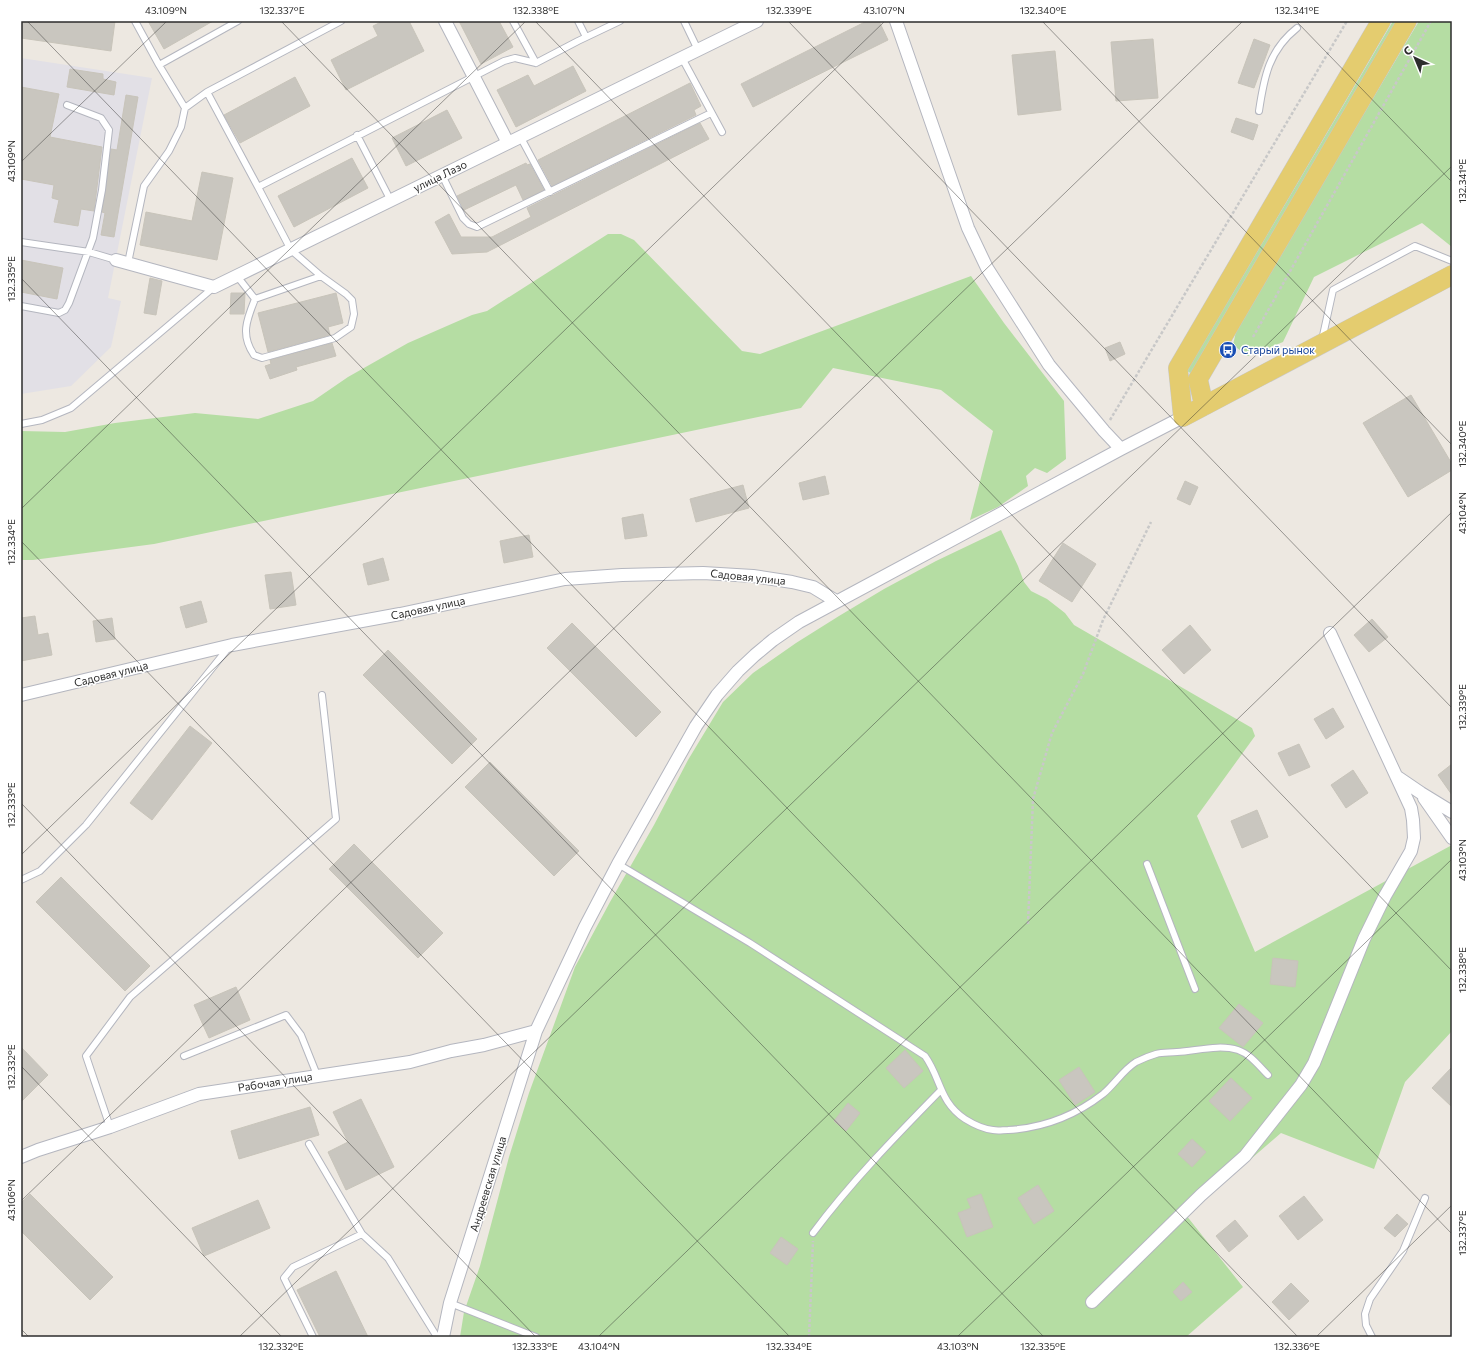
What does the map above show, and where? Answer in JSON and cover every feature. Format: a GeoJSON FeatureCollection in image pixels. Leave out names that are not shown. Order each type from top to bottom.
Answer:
{"type":"FeatureCollection","features":[{"type":"Feature","properties":{"kind":"main road"},"geometry":{"type":"LineString","coordinates":[[1381,21],[1178,368],[1183,417],[1452,275]]}},
{"type":"Feature","properties":{"kind":"main road"},"geometry":{"type":"LineString","coordinates":[[1204,406],[1198,379],[1407,21]]}},
{"type":"Feature","properties":{"kind":"street"},"geometry":{"type":"LineString","coordinates":[[445,21],[508,143]]}},
{"type":"Feature","properties":{"kind":"street","name":"улица Лазо"},"geometry":{"type":"LineString","coordinates":[[214,287],[442,175],[521,138],[757,21]]}},
{"type":"Feature","properties":{"kind":"street"},"geometry":{"type":"LineString","coordinates":[[896,21],[968,228],[987,268],[1049,365],[1121,449]]}},
{"type":"Feature","properties":{"kind":"street"},"geometry":{"type":"LineString","coordinates":[[116,260],[214,287]]}},
{"type":"Feature","properties":{"kind":"street","name":"Андреевская улица"},"geometry":{"type":"LineString","coordinates":[[443,1337],[450,1303],[536,1031],[585,927],[618,864],[696,726],[717,695],[738,671],[773,640],[798,622],[1183,417]]}},
{"type":"Feature","properties":{"kind":"street","name":"Садовая улица"},"geometry":{"type":"LineString","coordinates":[[21,695],[232,645],[400,614],[565,579],[622,575],[703,573],[753,576],[792,582],[812,587],[836,601]]}},
{"type":"Feature","properties":{"kind":"street"},"geometry":{"type":"LineString","coordinates":[[1092,1302],[1201,1195],[1245,1156],[1301,1085],[1314,1063],[1364,939],[1385,896],[1411,851],[1414,838],[1411,808],[1330,633]]}},
{"type":"Feature","properties":{"kind":"street"},"geometry":{"type":"LineString","coordinates":[[1396,776],[1452,812]]}},
{"type":"Feature","properties":{"kind":"street"},"geometry":{"type":"LineString","coordinates":[[1421,793],[1452,838]]}},
{"type":"Feature","properties":{"kind":"street","name":"Рабочая улица"},"geometry":{"type":"LineString","coordinates":[[21,1157],[38,1150],[110,1127],[198,1094],[410,1062],[536,1031]]}},
{"type":"Feature","properties":{"kind":"lane"},"geometry":{"type":"LineString","coordinates":[[135,21],[185,108]]}},
{"type":"Feature","properties":{"kind":"lane"},"geometry":{"type":"LineString","coordinates":[[159,65],[238,21]]}},
{"type":"Feature","properties":{"kind":"lane"},"geometry":{"type":"LineString","coordinates":[[128,263],[144,186],[169,150],[180,127],[185,108],[207,92],[341,21]]}},
{"type":"Feature","properties":{"kind":"lane"},"geometry":{"type":"LineString","coordinates":[[513,21],[536,63]]}},
{"type":"Feature","properties":{"kind":"lane"},"geometry":{"type":"LineString","coordinates":[[578,21],[586,37]]}},
{"type":"Feature","properties":{"kind":"lane"},"geometry":{"type":"LineString","coordinates":[[258,187],[504,61],[515,58],[536,63],[620,21]]}},
{"type":"Feature","properties":{"kind":"lane"},"geometry":{"type":"LineString","coordinates":[[684,21],[698,50]]}},
{"type":"Feature","properties":{"kind":"lane"},"geometry":{"type":"LineString","coordinates":[[1259,111],[1263,86],[1269,64],[1286,36],[1297,28]]}},
{"type":"Feature","properties":{"kind":"lane"},"geometry":{"type":"LineString","coordinates":[[682,58],[722,132]]}},
{"type":"Feature","properties":{"kind":"lane"},"geometry":{"type":"LineString","coordinates":[[207,92],[291,250],[352,300],[354,314],[351,327],[335,338],[262,358],[254,355],[248,348],[246,321],[255,299],[321,276]]}},
{"type":"Feature","properties":{"kind":"lane"},"geometry":{"type":"LineString","coordinates":[[21,306],[59,313],[65,310],[69,304],[93,238],[102,190],[109,130],[101,118],[67,105]]}},
{"type":"Feature","properties":{"kind":"lane"},"geometry":{"type":"LineString","coordinates":[[442,175],[463,218],[469,224],[477,227],[711,113]]}},
{"type":"Feature","properties":{"kind":"lane"},"geometry":{"type":"LineString","coordinates":[[357,136],[391,201]]}},
{"type":"Feature","properties":{"kind":"lane"},"geometry":{"type":"LineString","coordinates":[[521,138],[550,192]]}},
{"type":"Feature","properties":{"kind":"lane"},"geometry":{"type":"LineString","coordinates":[[21,242],[89,252],[116,260]]}},
{"type":"Feature","properties":{"kind":"lane"},"geometry":{"type":"LineString","coordinates":[[1322,343],[1333,290],[1415,246],[1452,261]]}},
{"type":"Feature","properties":{"kind":"lane"},"geometry":{"type":"LineString","coordinates":[[237,276],[255,299]]}},
{"type":"Feature","properties":{"kind":"lane"},"geometry":{"type":"LineString","coordinates":[[21,424],[42,420],[71,408],[214,287]]}},
{"type":"Feature","properties":{"kind":"lane"},"geometry":{"type":"LineString","coordinates":[[21,880],[40,871],[86,825],[232,645]]}},
{"type":"Feature","properties":{"kind":"lane"},"geometry":{"type":"LineString","coordinates":[[110,1127],[86,1056],[130,997],[336,819],[322,695]]}},
{"type":"Feature","properties":{"kind":"lane"},"geometry":{"type":"LineString","coordinates":[[618,864],[750,943],[924,1056],[932,1066],[941,1091],[950,1106],[964,1118],[977,1126],[993,1130],[1015,1129],[1040,1125],[1069,1115],[1088,1105],[1105,1092],[1129,1067],[1144,1058],[1158,1054],[1224,1048],[1238,1050],[1249,1057],[1268,1075]]}},
{"type":"Feature","properties":{"kind":"lane"},"geometry":{"type":"LineString","coordinates":[[1147,864],[1195,989]]}},
{"type":"Feature","properties":{"kind":"lane"},"geometry":{"type":"LineString","coordinates":[[184,1056],[286,1015],[301,1035],[317,1075]]}},
{"type":"Feature","properties":{"kind":"lane"},"geometry":{"type":"LineString","coordinates":[[814,1233],[836,1202],[940,1091]]}},
{"type":"Feature","properties":{"kind":"lane"},"geometry":{"type":"LineString","coordinates":[[309,1144],[362,1234],[388,1258],[438,1337]]}},
{"type":"Feature","properties":{"kind":"lane"},"geometry":{"type":"LineString","coordinates":[[1372,1337],[1366,1325],[1365,1314],[1370,1299],[1403,1251],[1425,1198]]}},
{"type":"Feature","properties":{"kind":"lane"},"geometry":{"type":"LineString","coordinates":[[313,1337],[284,1278],[293,1267],[362,1234]]}},
{"type":"Feature","properties":{"kind":"lane"},"geometry":{"type":"LineString","coordinates":[[450,1303],[536,1337]]}},
{"type":"Feature","properties":{"kind":"path"},"geometry":{"type":"LineString","coordinates":[[1104,431],[1347,21]]}},
{"type":"Feature","properties":{"kind":"path"},"geometry":{"type":"LineString","coordinates":[[1253,337],[1431,21]]}},
{"type":"Feature","properties":{"kind":"path"},"geometry":{"type":"LineString","coordinates":[[1028,924],[1033,799],[1052,733],[1083,674],[1103,620],[1151,522]]}},
{"type":"Feature","properties":{"kind":"path"},"geometry":{"type":"LineString","coordinates":[[809,1337],[814,1233]]}},
{"type":"Feature","properties":{"kind":"shaded area"},"geometry":{"type":"Polygon","coordinates":[[[21,58],[152,78],[108,298],[121,301],[111,347],[71,386],[21,394],[21,58]]]}},
{"type":"Feature","properties":{"kind":"green space"},"geometry":{"type":"Polygon","coordinates":[[[1393,21],[1399,21],[1192,374],[1187,371],[1393,21]]]}},
{"type":"Feature","properties":{"kind":"green space"},"geometry":{"type":"Polygon","coordinates":[[[1419,21],[1452,21],[1452,247],[1422,223],[1314,277],[1283,342],[1248,356],[1233,345],[1237,327],[1419,21]]]}},
{"type":"Feature","properties":{"kind":"green space"},"geometry":{"type":"Polygon","coordinates":[[[608,234],[621,234],[634,240],[742,351],[760,354],[971,276],[1004,323],[1064,401],[1066,459],[1047,473],[1035,468],[1026,476],[1028,486],[998,507],[970,520],[993,431],[941,390],[833,368],[801,408],[154,544],[33,560],[21,560],[21,431],[65,432],[115,423],[195,413],[258,419],[313,401],[348,377],[408,343],[472,315],[487,311],[608,234]]]}},
{"type":"Feature","properties":{"kind":"green space"},"geometry":{"type":"Polygon","coordinates":[[[1001,530],[1024,582],[1031,591],[1047,599],[1065,613],[1074,625],[1252,728],[1255,736],[1197,816],[1255,952],[1452,845],[1452,1031],[1405,1082],[1374,1169],[1281,1133],[1186,1215],[1243,1287],[1186,1337],[460,1337],[464,1312],[480,1266],[509,1157],[529,1093],[575,967],[654,825],[688,760],[723,702],[753,673],[796,643],[839,616],[884,589],[936,561],[1001,530]]]}},
{"type":"Feature","properties":{"kind":"building"},"geometry":{"type":"Polygon","coordinates":[[[21,21],[115,21],[111,51],[21,38],[21,21]]]}},
{"type":"Feature","properties":{"kind":"building"},"geometry":{"type":"Polygon","coordinates":[[[148,21],[213,21],[164,49],[148,21]]]}},
{"type":"Feature","properties":{"kind":"building"},"geometry":{"type":"Polygon","coordinates":[[[383,21],[409,21],[424,51],[346,90],[331,60],[378,36],[373,26],[383,21]]]}},
{"type":"Feature","properties":{"kind":"building"},"geometry":{"type":"Polygon","coordinates":[[[459,21],[499,21],[513,47],[481,64],[459,21]]]}},
{"type":"Feature","properties":{"kind":"building"},"geometry":{"type":"Polygon","coordinates":[[[867,21],[879,21],[888,40],[753,107],[741,84],[867,21]]]}},
{"type":"Feature","properties":{"kind":"building"},"geometry":{"type":"Polygon","coordinates":[[[1153,39],[1158,98],[1116,101],[1111,42],[1153,39]]]}},
{"type":"Feature","properties":{"kind":"building"},"geometry":{"type":"Polygon","coordinates":[[[1254,39],[1270,45],[1254,88],[1238,83],[1254,39]]]}},
{"type":"Feature","properties":{"kind":"building"},"geometry":{"type":"Polygon","coordinates":[[[1055,51],[1061,110],[1018,115],[1012,55],[1055,51]]]}},
{"type":"Feature","properties":{"kind":"building"},"geometry":{"type":"Polygon","coordinates":[[[573,66],[586,91],[516,127],[497,90],[528,75],[534,86],[573,66]]]}},
{"type":"Feature","properties":{"kind":"building"},"geometry":{"type":"Polygon","coordinates":[[[70,69],[103,74],[103,79],[116,82],[114,95],[67,87],[70,69]]]}},
{"type":"Feature","properties":{"kind":"building"},"geometry":{"type":"Polygon","coordinates":[[[295,77],[310,106],[240,143],[224,115],[295,77]]]}},
{"type":"Feature","properties":{"kind":"building"},"geometry":{"type":"Polygon","coordinates":[[[690,83],[701,106],[694,110],[696,115],[552,186],[538,160],[690,83]]]}},
{"type":"Feature","properties":{"kind":"building"},"geometry":{"type":"Polygon","coordinates":[[[21,87],[59,94],[50,137],[102,147],[94,211],[81,209],[78,226],[54,222],[59,200],[52,198],[54,185],[21,179],[21,87]]]}},
{"type":"Feature","properties":{"kind":"building"},"geometry":{"type":"Polygon","coordinates":[[[126,95],[138,97],[114,237],[101,235],[105,213],[102,212],[111,149],[117,150],[126,95]]]}},
{"type":"Feature","properties":{"kind":"building"},"geometry":{"type":"Polygon","coordinates":[[[447,110],[462,138],[406,166],[392,138],[447,110]]]}},
{"type":"Feature","properties":{"kind":"building"},"geometry":{"type":"Polygon","coordinates":[[[1236,118],[1258,125],[1253,140],[1231,132],[1236,118]]]}},
{"type":"Feature","properties":{"kind":"building"},"geometry":{"type":"Polygon","coordinates":[[[700,123],[709,139],[487,252],[452,254],[435,222],[449,214],[461,237],[492,237],[531,217],[527,208],[700,123]]]}},
{"type":"Feature","properties":{"kind":"building"},"geometry":{"type":"Polygon","coordinates":[[[352,158],[368,188],[294,227],[278,196],[352,158]]]}},
{"type":"Feature","properties":{"kind":"building"},"geometry":{"type":"Polygon","coordinates":[[[526,163],[527,165],[530,164],[544,190],[523,200],[516,185],[464,210],[457,196],[526,163]]]}},
{"type":"Feature","properties":{"kind":"building"},"geometry":{"type":"Polygon","coordinates":[[[202,172],[233,178],[217,260],[140,245],[146,212],[192,221],[202,172]]]}},
{"type":"Feature","properties":{"kind":"building"},"geometry":{"type":"Polygon","coordinates":[[[21,260],[63,268],[57,299],[21,292],[21,260]]]}},
{"type":"Feature","properties":{"kind":"building"},"geometry":{"type":"Polygon","coordinates":[[[150,278],[162,281],[156,315],[144,313],[150,278]]]}},
{"type":"Feature","properties":{"kind":"building"},"geometry":{"type":"Polygon","coordinates":[[[231,293],[245,293],[244,314],[230,314],[231,293]]]}},
{"type":"Feature","properties":{"kind":"building"},"geometry":{"type":"Polygon","coordinates":[[[336,293],[343,323],[328,327],[330,335],[268,352],[258,313],[336,293]]]}},
{"type":"Feature","properties":{"kind":"building"},"geometry":{"type":"Polygon","coordinates":[[[1120,342],[1125,354],[1110,361],[1105,348],[1120,342]]]}},
{"type":"Feature","properties":{"kind":"building"},"geometry":{"type":"Polygon","coordinates":[[[332,343],[336,356],[296,367],[297,370],[270,379],[265,366],[271,364],[270,360],[332,343]]]}},
{"type":"Feature","properties":{"kind":"building"},"geometry":{"type":"Polygon","coordinates":[[[1411,395],[1452,464],[1452,470],[1408,497],[1363,423],[1411,395]]]}},
{"type":"Feature","properties":{"kind":"building"},"geometry":{"type":"Polygon","coordinates":[[[825,476],[829,494],[803,500],[799,483],[825,476]]]}},
{"type":"Feature","properties":{"kind":"building"},"geometry":{"type":"Polygon","coordinates":[[[1185,481],[1198,487],[1190,505],[1177,499],[1185,481]]]}},
{"type":"Feature","properties":{"kind":"building"},"geometry":{"type":"Polygon","coordinates":[[[743,485],[749,508],[696,522],[690,499],[743,485]]]}},
{"type":"Feature","properties":{"kind":"building"},"geometry":{"type":"Polygon","coordinates":[[[643,514],[647,536],[625,539],[622,518],[643,514]]]}},
{"type":"Feature","properties":{"kind":"building"},"geometry":{"type":"Polygon","coordinates":[[[529,535],[533,557],[504,563],[500,541],[529,535]]]}},
{"type":"Feature","properties":{"kind":"building"},"geometry":{"type":"Polygon","coordinates":[[[1063,543],[1096,564],[1072,602],[1039,581],[1063,543]]]}},
{"type":"Feature","properties":{"kind":"building"},"geometry":{"type":"Polygon","coordinates":[[[383,558],[389,580],[368,585],[363,564],[383,558]]]}},
{"type":"Feature","properties":{"kind":"building"},"geometry":{"type":"Polygon","coordinates":[[[291,572],[296,605],[270,609],[265,575],[291,572]]]}},
{"type":"Feature","properties":{"kind":"building"},"geometry":{"type":"Polygon","coordinates":[[[201,601],[207,622],[186,628],[180,607],[201,601]]]}},
{"type":"Feature","properties":{"kind":"building"},"geometry":{"type":"Polygon","coordinates":[[[35,616],[38,635],[48,633],[52,655],[21,661],[21,618],[35,616]]]}},
{"type":"Feature","properties":{"kind":"building"},"geometry":{"type":"Polygon","coordinates":[[[112,618],[115,639],[96,642],[93,621],[112,618]]]}},
{"type":"Feature","properties":{"kind":"building"},"geometry":{"type":"Polygon","coordinates":[[[1372,619],[1388,637],[1369,652],[1354,635],[1372,619]]]}},
{"type":"Feature","properties":{"kind":"building"},"geometry":{"type":"Polygon","coordinates":[[[572,623],[661,712],[636,737],[547,648],[572,623]]]}},
{"type":"Feature","properties":{"kind":"building"},"geometry":{"type":"Polygon","coordinates":[[[1190,625],[1211,650],[1184,674],[1162,650],[1190,625]]]}},
{"type":"Feature","properties":{"kind":"building"},"geometry":{"type":"Polygon","coordinates":[[[388,650],[477,739],[452,764],[363,675],[388,650]]]}},
{"type":"Feature","properties":{"kind":"building"},"geometry":{"type":"Polygon","coordinates":[[[1333,708],[1344,727],[1326,739],[1314,719],[1333,708]]]}},
{"type":"Feature","properties":{"kind":"building"},"geometry":{"type":"Polygon","coordinates":[[[190,726],[212,743],[152,820],[130,803],[190,726]]]}},
{"type":"Feature","properties":{"kind":"building"},"geometry":{"type":"Polygon","coordinates":[[[1299,744],[1310,767],[1289,776],[1278,753],[1299,744]]]}},
{"type":"Feature","properties":{"kind":"building"},"geometry":{"type":"Polygon","coordinates":[[[490,762],[579,851],[554,876],[465,787],[490,762]]]}},
{"type":"Feature","properties":{"kind":"building"},"geometry":{"type":"Polygon","coordinates":[[[1452,764],[1452,795],[1438,775],[1452,764]]]}},
{"type":"Feature","properties":{"kind":"building"},"geometry":{"type":"Polygon","coordinates":[[[1353,770],[1368,793],[1346,808],[1331,785],[1353,770]]]}},
{"type":"Feature","properties":{"kind":"building"},"geometry":{"type":"Polygon","coordinates":[[[1257,810],[1268,837],[1242,848],[1231,821],[1257,810]]]}},
{"type":"Feature","properties":{"kind":"building"},"geometry":{"type":"Polygon","coordinates":[[[354,844],[443,933],[418,958],[329,869],[354,844]]]}},
{"type":"Feature","properties":{"kind":"building"},"geometry":{"type":"Polygon","coordinates":[[[61,877],[150,966],[125,991],[36,902],[61,877]]]}},
{"type":"Feature","properties":{"kind":"building"},"geometry":{"type":"Polygon","coordinates":[[[1273,958],[1298,961],[1295,987],[1270,984],[1273,958]]]}},
{"type":"Feature","properties":{"kind":"building"},"geometry":{"type":"Polygon","coordinates":[[[236,987],[250,1020],[209,1038],[194,1005],[236,987]]]}},
{"type":"Feature","properties":{"kind":"building"},"geometry":{"type":"Polygon","coordinates":[[[1239,1004],[1263,1023],[1243,1047],[1219,1028],[1239,1004]]]}},
{"type":"Feature","properties":{"kind":"building"},"geometry":{"type":"Polygon","coordinates":[[[21,1047],[48,1075],[21,1102],[21,1047]]]}},
{"type":"Feature","properties":{"kind":"building"},"geometry":{"type":"Polygon","coordinates":[[[905,1050],[923,1071],[904,1088],[886,1068],[905,1050]]]}},
{"type":"Feature","properties":{"kind":"building"},"geometry":{"type":"Polygon","coordinates":[[[1079,1067],[1095,1092],[1075,1105],[1059,1080],[1079,1067]]]}},
{"type":"Feature","properties":{"kind":"building"},"geometry":{"type":"Polygon","coordinates":[[[1452,1067],[1452,1107],[1432,1088],[1452,1067]]]}},
{"type":"Feature","properties":{"kind":"building"},"geometry":{"type":"Polygon","coordinates":[[[1231,1078],[1252,1098],[1230,1121],[1209,1101],[1231,1078]]]}},
{"type":"Feature","properties":{"kind":"building"},"geometry":{"type":"Polygon","coordinates":[[[361,1099],[394,1167],[346,1190],[328,1152],[348,1142],[333,1112],[361,1099]]]}},
{"type":"Feature","properties":{"kind":"building"},"geometry":{"type":"Polygon","coordinates":[[[848,1103],[860,1113],[846,1131],[834,1121],[848,1103]]]}},
{"type":"Feature","properties":{"kind":"building"},"geometry":{"type":"Polygon","coordinates":[[[310,1107],[319,1135],[239,1159],[231,1131],[310,1107]]]}},
{"type":"Feature","properties":{"kind":"building"},"geometry":{"type":"Polygon","coordinates":[[[1192,1139],[1206,1152],[1192,1167],[1178,1154],[1192,1139]]]}},
{"type":"Feature","properties":{"kind":"building"},"geometry":{"type":"Polygon","coordinates":[[[1038,1185],[1054,1211],[1034,1224],[1018,1198],[1038,1185]]]}},
{"type":"Feature","properties":{"kind":"building"},"geometry":{"type":"Polygon","coordinates":[[[30,1194],[113,1277],[90,1300],[21,1231],[21,1203],[30,1194]]]}},
{"type":"Feature","properties":{"kind":"building"},"geometry":{"type":"Polygon","coordinates":[[[981,1194],[993,1227],[967,1237],[958,1213],[971,1208],[967,1199],[981,1194]]]}},
{"type":"Feature","properties":{"kind":"building"},"geometry":{"type":"Polygon","coordinates":[[[1304,1196],[1323,1220],[1298,1240],[1279,1216],[1304,1196]]]}},
{"type":"Feature","properties":{"kind":"building"},"geometry":{"type":"Polygon","coordinates":[[[258,1200],[270,1228],[204,1256],[192,1228],[258,1200]]]}},
{"type":"Feature","properties":{"kind":"building"},"geometry":{"type":"Polygon","coordinates":[[[1397,1214],[1408,1224],[1395,1237],[1384,1228],[1397,1214]]]}},
{"type":"Feature","properties":{"kind":"building"},"geometry":{"type":"Polygon","coordinates":[[[1235,1220],[1248,1236],[1229,1252],[1216,1236],[1235,1220]]]}},
{"type":"Feature","properties":{"kind":"building"},"geometry":{"type":"Polygon","coordinates":[[[781,1237],[798,1249],[787,1265],[770,1253],[781,1237]]]}},
{"type":"Feature","properties":{"kind":"building"},"geometry":{"type":"Polygon","coordinates":[[[336,1271],[368,1337],[320,1337],[297,1290],[336,1271]]]}},
{"type":"Feature","properties":{"kind":"building"},"geometry":{"type":"Polygon","coordinates":[[[1183,1282],[1192,1292],[1181,1301],[1173,1292],[1183,1282]]]}},
{"type":"Feature","properties":{"kind":"building"},"geometry":{"type":"Polygon","coordinates":[[[1291,1283],[1309,1301],[1289,1320],[1272,1302],[1291,1283]]]}},
{"type":"Feature","properties":{"kind":"place","name":"Старый рынок"},"geometry":{"type":"Point","coordinates":[1228,350]}}]}
